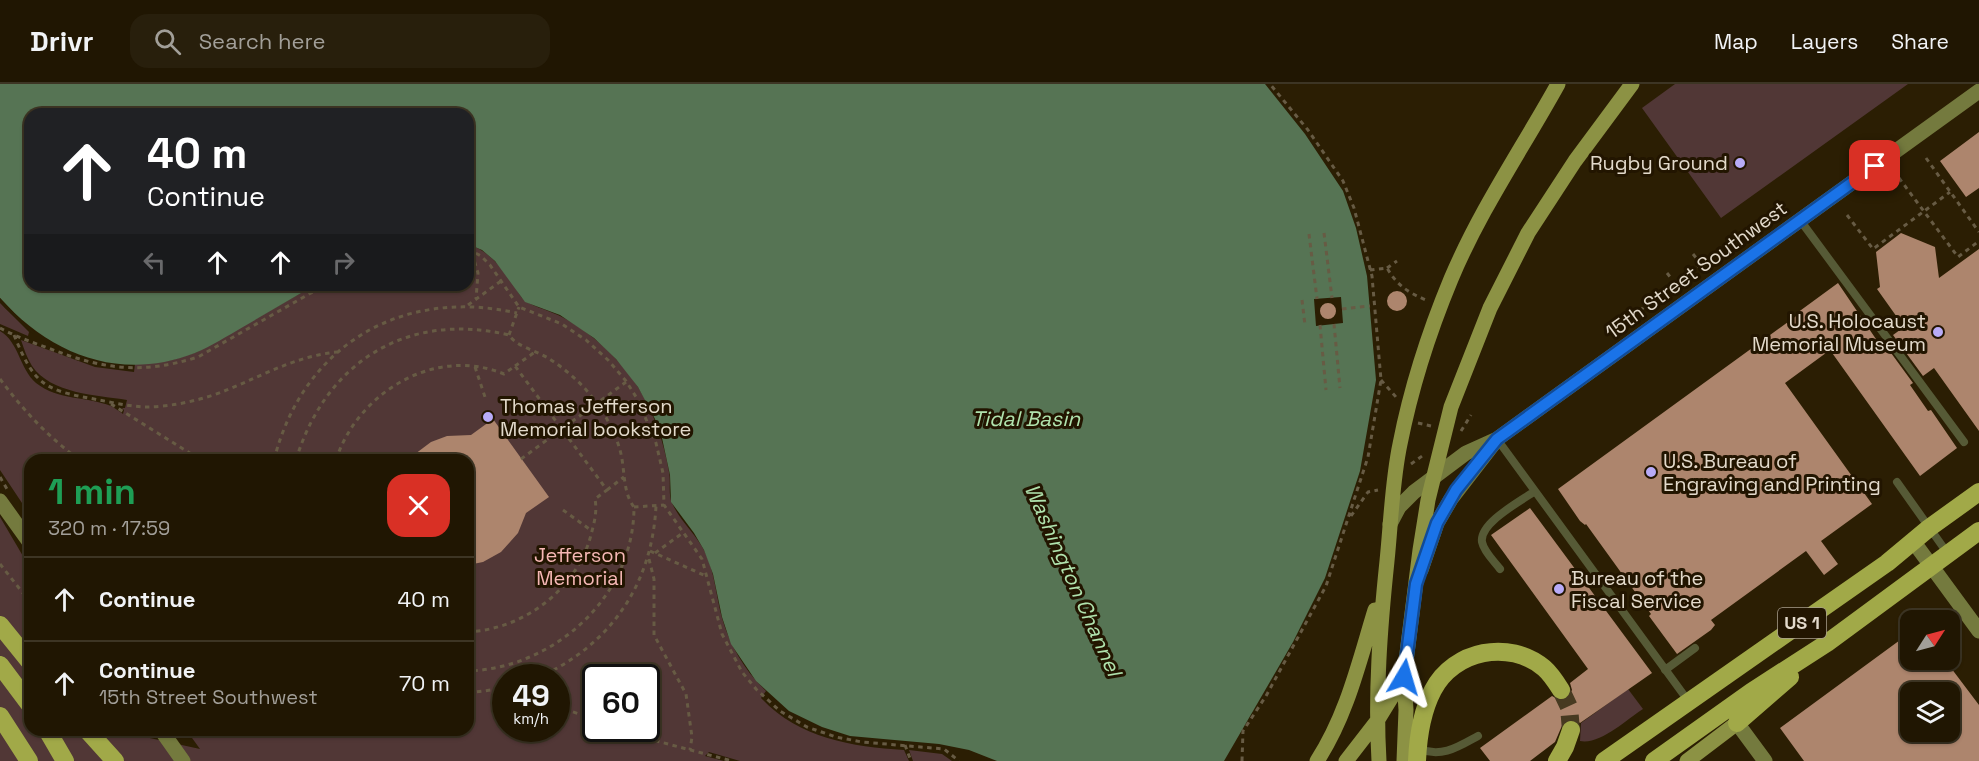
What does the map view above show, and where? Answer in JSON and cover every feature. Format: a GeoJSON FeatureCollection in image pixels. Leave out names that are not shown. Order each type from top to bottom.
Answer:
{"type":"FeatureCollection","features":[{"type":"Feature","properties":{"kind":"highway"},"geometry":{"type":"LineString","coordinates":[[1913,541],[1979,492]]}},
{"type":"Feature","properties":{"kind":"highway","name":"US 1"},"geometry":{"type":"LineString","coordinates":[[1654,761],[1751,692],[1827,643],[1979,531]]}},
{"type":"Feature","properties":{"kind":"highway","name":"US 1"},"geometry":{"type":"LineString","coordinates":[[1604,761],[1887,563],[1913,541]]}},
{"type":"Feature","properties":{"kind":"highway"},"geometry":{"type":"LineString","coordinates":[[0,625],[24,655]]}},
{"type":"Feature","properties":{"kind":"highway"},"geometry":{"type":"LineString","coordinates":[[1737,723],[1827,643]]}},
{"type":"Feature","properties":{"kind":"highway"},"geometry":{"type":"LineString","coordinates":[[1417,755],[1425,712],[1433,689],[1446,672],[1465,658],[1500,651],[1519,655],[1545,669],[1561,690]]}},
{"type":"Feature","properties":{"kind":"highway"},"geometry":{"type":"LineString","coordinates":[[0,665],[24,697]]}},
{"type":"Feature","properties":{"kind":"highway"},"geometry":{"type":"LineString","coordinates":[[0,716],[29,761]]}},
{"type":"Feature","properties":{"kind":"highway"},"geometry":{"type":"LineString","coordinates":[[1557,761],[1571,730]]}},
{"type":"Feature","properties":{"kind":"highway"},"geometry":{"type":"LineString","coordinates":[[50,736],[64,761]]}},
{"type":"Feature","properties":{"kind":"highway"},"geometry":{"type":"LineString","coordinates":[[92,736],[115,761]]}},
{"type":"Feature","properties":{"kind":"main road"},"geometry":{"type":"LineString","coordinates":[[1379,761],[1377,721],[1380,629],[1400,445],[1412,394],[1434,323],[1451,279],[1487,204],[1558,84]]}},
{"type":"Feature","properties":{"kind":"main road"},"geometry":{"type":"LineString","coordinates":[[1404,761],[1406,710],[1404,677],[1420,550],[1433,477],[1451,406],[1476,339],[1528,233],[1553,193],[1632,84]]}},
{"type":"Feature","properties":{"kind":"main road","name":"15th Street Southwest"},"geometry":{"type":"LineString","coordinates":[[1390,524],[1399,507],[1433,477],[1467,453],[1497,439],[1979,91]]}},
{"type":"Feature","properties":{"kind":"main road"},"geometry":{"type":"LineString","coordinates":[[1416,584],[1437,523],[1451,499],[1497,439]]}},
{"type":"Feature","properties":{"kind":"main road"},"geometry":{"type":"LineString","coordinates":[[0,501],[24,535]]}},
{"type":"Feature","properties":{"kind":"main road"},"geometry":{"type":"LineString","coordinates":[[1913,541],[1979,631]]}},
{"type":"Feature","properties":{"kind":"main road"},"geometry":{"type":"LineString","coordinates":[[1317,761],[1349,699],[1385,579]]}},
{"type":"Feature","properties":{"kind":"main road"},"geometry":{"type":"LineString","coordinates":[[1346,761],[1377,721],[1404,677]]}},
{"type":"Feature","properties":{"kind":"main road"},"geometry":{"type":"LineString","coordinates":[[1687,761],[1737,723],[1765,761]]}},
{"type":"Feature","properties":{"kind":"main road"},"geometry":{"type":"LineString","coordinates":[[165,736],[183,761]]}},
{"type":"Feature","properties":{"kind":"lane"},"geometry":{"type":"LineString","coordinates":[[1800,220],[1964,442]]}},
{"type":"Feature","properties":{"kind":"lane"},"geometry":{"type":"LineString","coordinates":[[1497,439],[1689,702]]}},
{"type":"Feature","properties":{"kind":"lane"},"geometry":{"type":"LineString","coordinates":[[1897,482],[1948,554]]}},
{"type":"Feature","properties":{"kind":"lane"},"geometry":{"type":"LineString","coordinates":[[1500,569],[1483,546],[1484,530],[1488,524],[1535,491]]}},
{"type":"Feature","properties":{"kind":"lane"},"geometry":{"type":"LineString","coordinates":[[1665,670],[1695,648]]}},
{"type":"Feature","properties":{"kind":"lane"},"geometry":{"type":"LineString","coordinates":[[1417,755],[1455,750],[1478,736]]}},
{"type":"Feature","properties":{"kind":"path"},"geometry":{"type":"LineString","coordinates":[[1242,761],[1243,731],[1266,696],[1326,586],[1368,457],[1381,380],[1370,270],[1354,207],[1343,181],[1308,130],[1270,84]]}},
{"type":"Feature","properties":{"kind":"path"},"geometry":{"type":"LineString","coordinates":[[1926,158],[1979,232]]}},
{"type":"Feature","properties":{"kind":"path"},"geometry":{"type":"LineString","coordinates":[[1899,178],[1958,257],[1979,241]]}},
{"type":"Feature","properties":{"kind":"path"},"geometry":{"type":"LineString","coordinates":[[1847,215],[1873,249],[1950,192]]}},
{"type":"Feature","properties":{"kind":"path"},"geometry":{"type":"LineString","coordinates":[[1324,233],[1332,298]]}},
{"type":"Feature","properties":{"kind":"path"},"geometry":{"type":"LineString","coordinates":[[1309,234],[1317,299]]}},
{"type":"Feature","properties":{"kind":"path"},"geometry":{"type":"LineString","coordinates":[[474,253],[490,265],[519,307],[562,324],[586,340],[608,360],[639,400],[656,443],[663,473],[664,505],[702,560],[722,634],[742,672],[780,711],[807,727],[836,737],[862,742],[944,749],[959,761]]}},
{"type":"Feature","properties":{"kind":"path"},"geometry":{"type":"LineString","coordinates":[[1693,254],[1697,259]]}},
{"type":"Feature","properties":{"kind":"path"},"geometry":{"type":"LineString","coordinates":[[1370,270],[1387,268],[1397,261]]}},
{"type":"Feature","properties":{"kind":"path"},"geometry":{"type":"LineString","coordinates":[[474,262],[478,273],[476,299]]}},
{"type":"Feature","properties":{"kind":"path"},"geometry":{"type":"LineString","coordinates":[[1387,268],[1396,283],[1407,292],[1426,300]]}},
{"type":"Feature","properties":{"kind":"path"},"geometry":{"type":"LineString","coordinates":[[1667,273],[1671,278]]}},
{"type":"Feature","properties":{"kind":"path"},"geometry":{"type":"LineString","coordinates":[[467,306],[501,281]]}},
{"type":"Feature","properties":{"kind":"path"},"geometry":{"type":"LineString","coordinates":[[0,328],[78,360],[107,367],[153,368],[198,357],[314,291]]}},
{"type":"Feature","properties":{"kind":"path"},"geometry":{"type":"LineString","coordinates":[[1302,300],[1305,325]]}},
{"type":"Feature","properties":{"kind":"path"},"geometry":{"type":"LineString","coordinates":[[275,454],[283,428],[296,403],[316,374],[358,336],[398,317],[426,309],[467,306],[517,313]]}},
{"type":"Feature","properties":{"kind":"path"},"geometry":{"type":"LineString","coordinates":[[1342,309],[1370,306]]}},
{"type":"Feature","properties":{"kind":"path"},"geometry":{"type":"LineString","coordinates":[[509,335],[519,307]]}},
{"type":"Feature","properties":{"kind":"path"},"geometry":{"type":"LineString","coordinates":[[1334,324],[1340,388]]}},
{"type":"Feature","properties":{"kind":"path"},"geometry":{"type":"LineString","coordinates":[[1320,325],[1326,390]]}},
{"type":"Feature","properties":{"kind":"path"},"geometry":{"type":"LineString","coordinates":[[298,454],[320,405],[342,378],[374,353],[403,339],[439,329],[472,328],[509,335],[514,342],[564,369],[597,403],[621,453],[627,498],[634,507],[631,535],[622,565],[606,594],[569,635],[523,660],[474,670]]}},
{"type":"Feature","properties":{"kind":"path"},"geometry":{"type":"LineString","coordinates":[[14,335],[32,373],[54,390],[108,402],[144,406],[186,402],[228,390],[303,358],[338,352]]}},
{"type":"Feature","properties":{"kind":"path"},"geometry":{"type":"LineString","coordinates":[[338,454],[346,434],[356,420],[373,401],[397,383],[430,370],[447,367],[475,367],[504,374],[535,352]]}},
{"type":"Feature","properties":{"kind":"path"},"geometry":{"type":"LineString","coordinates":[[515,366],[607,490]]}},
{"type":"Feature","properties":{"kind":"path"},"geometry":{"type":"LineString","coordinates":[[475,367],[486,400]]}},
{"type":"Feature","properties":{"kind":"path"},"geometry":{"type":"LineString","coordinates":[[0,379],[55,442],[72,454]]}},
{"type":"Feature","properties":{"kind":"path"},"geometry":{"type":"LineString","coordinates":[[1381,380],[1396,398]]}},
{"type":"Feature","properties":{"kind":"path"},"geometry":{"type":"LineString","coordinates":[[521,459],[626,381]]}},
{"type":"Feature","properties":{"kind":"path"},"geometry":{"type":"LineString","coordinates":[[108,402],[191,454]]}},
{"type":"Feature","properties":{"kind":"path"},"geometry":{"type":"LineString","coordinates":[[1455,431],[1460,433],[1471,415]]}},
{"type":"Feature","properties":{"kind":"path"},"geometry":{"type":"LineString","coordinates":[[1418,423],[1437,427]]}},
{"type":"Feature","properties":{"kind":"path"},"geometry":{"type":"LineString","coordinates":[[1408,466],[1431,449]]}},
{"type":"Feature","properties":{"kind":"path"},"geometry":{"type":"LineString","coordinates":[[474,632],[493,630],[513,623],[545,604],[566,583],[579,565],[589,543],[596,506],[595,499],[625,476]]}},
{"type":"Feature","properties":{"kind":"path"},"geometry":{"type":"LineString","coordinates":[[1350,517],[1368,492],[1378,490]]}},
{"type":"Feature","properties":{"kind":"path"},"geometry":{"type":"LineString","coordinates":[[634,507],[664,505]]}},
{"type":"Feature","properties":{"kind":"path"},"geometry":{"type":"LineString","coordinates":[[563,664],[589,647],[629,602],[650,551],[656,506]]}},
{"type":"Feature","properties":{"kind":"path"},"geometry":{"type":"LineString","coordinates":[[563,510],[592,531]]}},
{"type":"Feature","properties":{"kind":"path"},"geometry":{"type":"LineString","coordinates":[[655,553],[684,532]]}},
{"type":"Feature","properties":{"kind":"path"},"geometry":{"type":"LineString","coordinates":[[650,551],[708,576]]}},
{"type":"Feature","properties":{"kind":"path"},"geometry":{"type":"LineString","coordinates":[[648,558],[654,579],[654,635],[686,694],[692,737],[690,750]]}},
{"type":"Feature","properties":{"kind":"path"},"geometry":{"type":"LineString","coordinates":[[0,564],[24,594]]}},
{"type":"Feature","properties":{"kind":"path"},"geometry":{"type":"LineString","coordinates":[[474,692],[492,690]]}},
{"type":"Feature","properties":{"kind":"path"},"geometry":{"type":"LineString","coordinates":[[660,741],[732,761]]}},
{"type":"Feature","properties":{"kind":"path"},"geometry":{"type":"LineString","coordinates":[[905,746],[911,761]]}},
{"type":"Feature","properties":{"kind":"green space","name":"Rugby Ground"},"geometry":{"type":"Polygon","coordinates":[[[1675,84],[1908,84],[1721,218],[1642,108],[1675,84]]]}},
{"type":"Feature","properties":{"kind":"green space","name":"Jefferson Memorial"},"geometry":{"type":"Polygon","coordinates":[[[474,246],[476,247],[494,261],[524,300],[562,317],[584,331],[604,347],[638,387],[654,417],[661,439],[669,472],[672,503],[705,552],[725,628],[745,666],[766,691],[761,698],[792,723],[809,731],[846,743],[904,750],[909,761],[740,761],[709,752],[705,756],[724,761],[0,761],[0,517],[24,558],[24,736],[141,736],[200,749],[191,736],[474,736],[474,454],[24,454],[24,506],[0,470],[0,331],[11,342],[30,377],[36,383],[63,396],[111,406],[123,414],[122,408],[125,408],[127,400],[75,392],[62,388],[40,375],[30,363],[21,340],[95,367],[134,372],[135,364],[172,360],[197,352],[304,291],[474,291],[474,246]]]}},
{"type":"Feature","properties":{"kind":"green space"},"geometry":{"type":"Polygon","coordinates":[[[0,303],[29,332],[28,336],[0,324],[0,303]]]}},
{"type":"Feature","properties":{"kind":"green space"},"geometry":{"type":"Polygon","coordinates":[[[1628,689],[1643,709],[1604,736],[1580,741],[1581,723],[1628,689]]]}},
{"type":"Feature","properties":{"kind":"green space"},"geometry":{"type":"Polygon","coordinates":[[[909,750],[942,754],[952,761],[913,761],[909,750]]]}},
{"type":"Feature","properties":{"kind":"water","name":"Tidal Basin"},"geometry":{"type":"Polygon","coordinates":[[[0,84],[1265,84],[1305,134],[1343,191],[1356,228],[1367,276],[1376,380],[1360,471],[1325,578],[1293,642],[1224,761],[997,761],[969,750],[939,744],[850,736],[822,727],[789,711],[756,681],[731,644],[722,617],[713,574],[704,550],[671,502],[670,475],[662,438],[638,387],[616,359],[594,338],[560,315],[525,302],[495,261],[474,247],[474,108],[24,108],[24,291],[305,291],[195,353],[167,361],[140,365],[88,358],[64,348],[41,335],[0,298],[0,84]]]}},
{"type":"Feature","properties":{"kind":"pier"},"geometry":{"type":"Polygon","coordinates":[[[1341,297],[1343,323],[1316,326],[1314,299],[1341,297]]]}},
{"type":"Feature","properties":{"kind":"pier"},"geometry":{"type":"Polygon","coordinates":[[[0,298],[35,332],[33,334],[5,308],[0,298]]]}},
{"type":"Feature","properties":{"kind":"building"},"geometry":{"type":"Polygon","coordinates":[[[1979,132],[1979,188],[1966,197],[1940,161],[1979,132]]]}},
{"type":"Feature","properties":{"kind":"building","name":"U.S. Holocaust Memorial Museum"},"geometry":{"type":"Polygon","coordinates":[[[1901,233],[1935,247],[1939,278],[1979,249],[1979,431],[1934,368],[1923,376],[1893,335],[1904,327],[1877,289],[1880,287],[1876,252],[1901,233]]]}},
{"type":"Feature","properties":{"kind":"building","name":"U.S. Bureau of Engraving and Printing"},"geometry":{"type":"Polygon","coordinates":[[[1838,283],[1880,345],[1883,342],[1913,383],[1910,385],[1928,411],[1931,410],[1957,448],[1920,476],[1830,350],[1785,383],[1872,504],[1821,541],[1838,564],[1824,575],[1806,551],[1711,620],[1715,625],[1711,630],[1677,654],[1649,616],[1651,614],[1558,489],[1799,314],[1797,313],[1838,283]]]}},
{"type":"Feature","properties":{"kind":"building"},"geometry":{"type":"Polygon","coordinates":[[[1397,291],[1404,294],[1407,301],[1404,308],[1397,311],[1390,308],[1387,301],[1390,294],[1397,291]]]}},
{"type":"Feature","properties":{"kind":"building"},"geometry":{"type":"Polygon","coordinates":[[[1325,303],[1331,303],[1336,311],[1334,317],[1325,319],[1320,314],[1320,308],[1325,303]]]}},
{"type":"Feature","properties":{"kind":"building"},"geometry":{"type":"Polygon","coordinates":[[[493,419],[549,497],[526,513],[518,533],[501,552],[483,562],[474,564],[474,454],[415,454],[431,442],[447,436],[471,435],[493,419]]]}},
{"type":"Feature","properties":{"kind":"building","name":"Bureau of the Fiscal Service"},"geometry":{"type":"Polygon","coordinates":[[[1530,508],[1652,673],[1580,723],[1574,719],[1564,721],[1555,742],[1530,761],[1490,761],[1480,748],[1552,696],[1561,701],[1567,699],[1572,690],[1570,683],[1588,669],[1491,535],[1530,508]]]}},
{"type":"Feature","properties":{"kind":"building"},"geometry":{"type":"Polygon","coordinates":[[[1900,640],[1900,670],[1953,670],[1979,705],[1979,761],[1804,761],[1780,728],[1900,640]]]}},
{"type":"Feature","properties":{"kind":"tunnel"},"geometry":{"type":"LineString","coordinates":[[1561,690],[1569,707],[1571,730]]}},
{"type":"Feature","properties":{"kind":"place","name":"Rugby Ground"},"geometry":{"type":"Point","coordinates":[1740,163]}},
{"type":"Feature","properties":{"kind":"place","name":"U.S. Holocaust Memorial Museum"},"geometry":{"type":"Point","coordinates":[1938,332]}},
{"type":"Feature","properties":{"kind":"place","name":"Thomas Jefferson Memorial bookstore"},"geometry":{"type":"Point","coordinates":[488,417]}},
{"type":"Feature","properties":{"kind":"place","name":"U.S. Bureau of Engraving and Printing"},"geometry":{"type":"Point","coordinates":[1651,472]}},
{"type":"Feature","properties":{"kind":"place","name":"Bureau of the Fiscal Service"},"geometry":{"type":"Point","coordinates":[1559,589]}},
{"type":"Feature","properties":{"kind":"route"},"geometry":{"type":"LineString","coordinates":[[1404,677],[1416,584],[1437,523],[1456,490],[1497,439],[1875,166]]}},
{"type":"Feature","properties":{"kind":"water label","name":"Washington Channel"},"geometry":{"type":"Point","coordinates":[1073,580]}}]}
